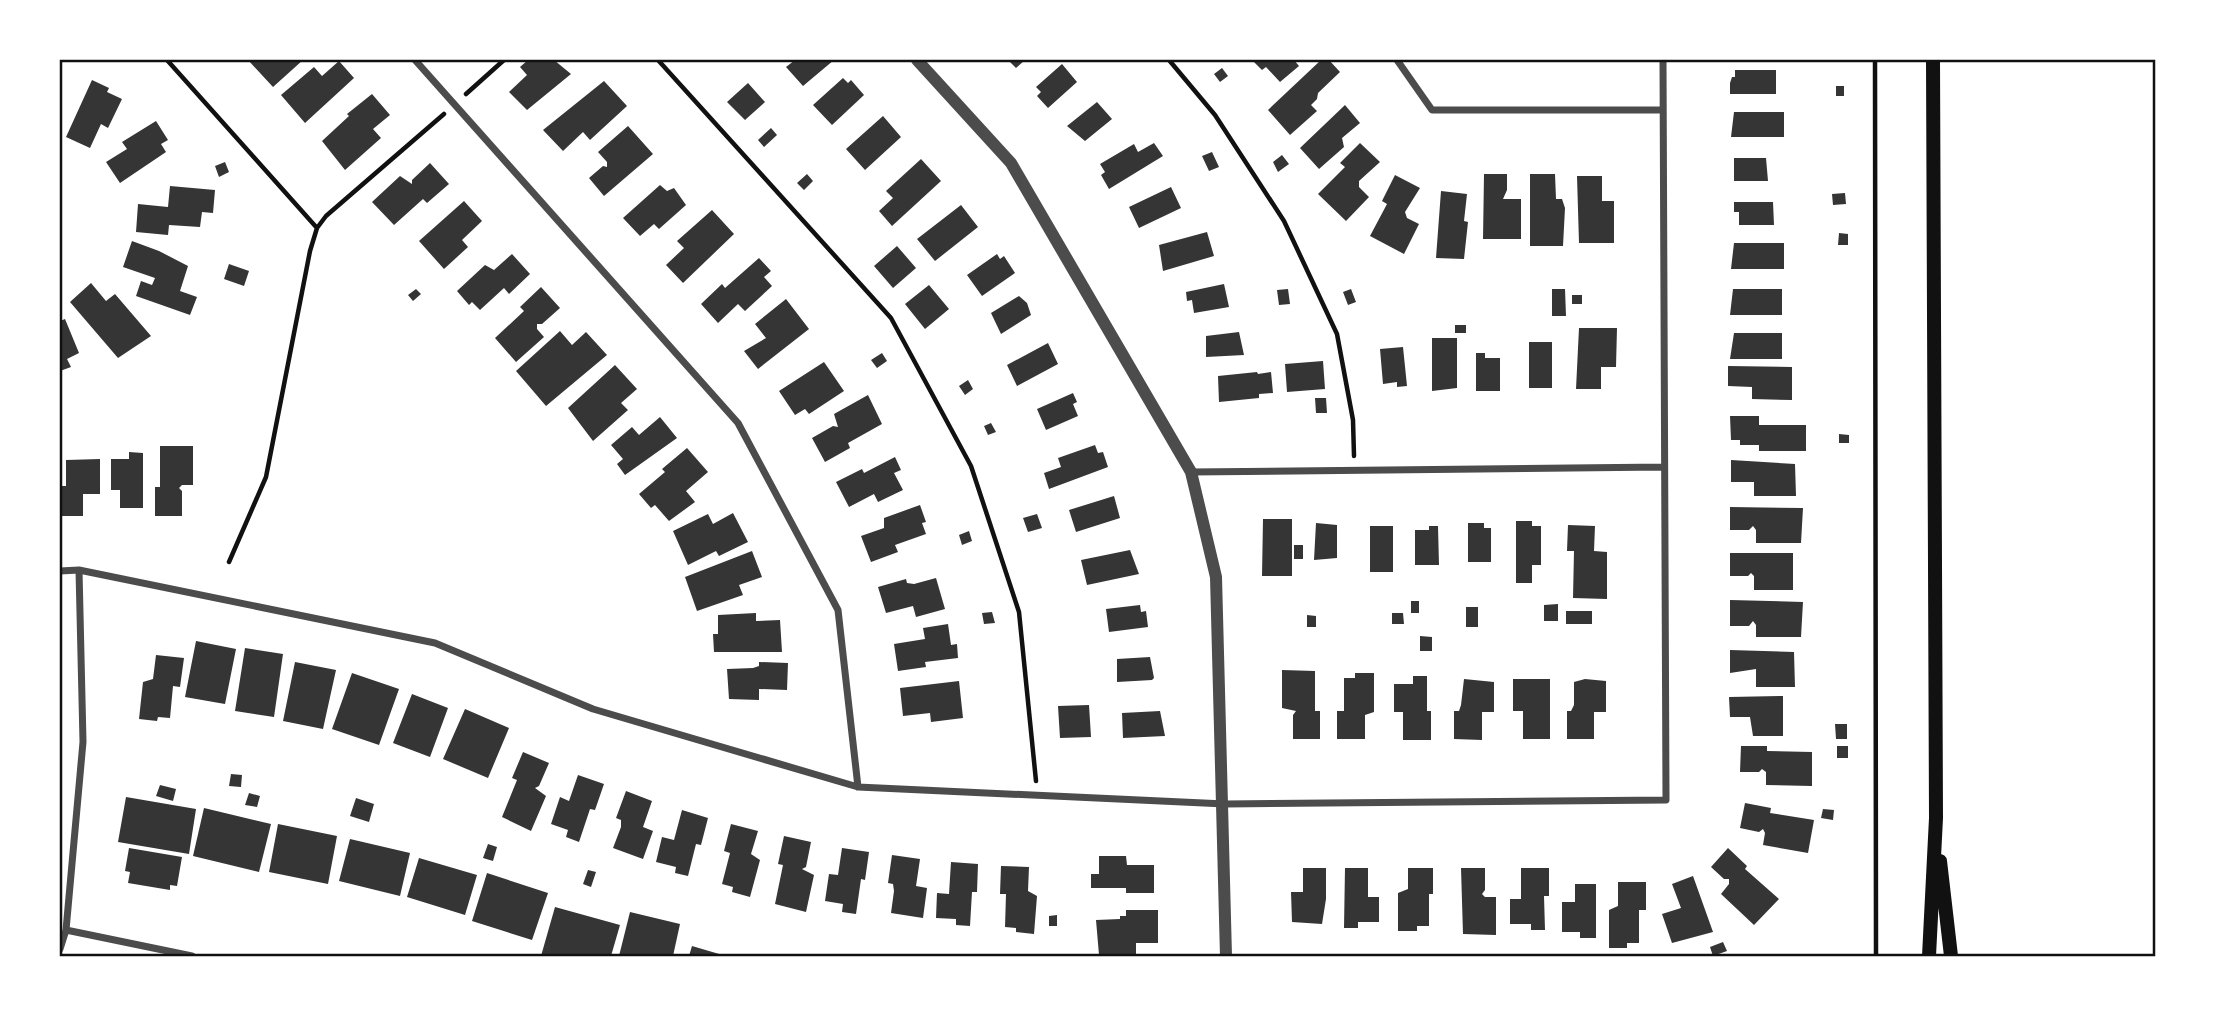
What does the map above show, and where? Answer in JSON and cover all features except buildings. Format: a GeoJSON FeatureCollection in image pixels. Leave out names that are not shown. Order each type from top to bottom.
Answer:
{"type":"FeatureCollection","features":[{"type":"Feature","properties":{"kind":"main road"},"geometry":{"type":"LineString","coordinates":[[1928,957],[1936,818],[1933,60]]}},
{"type":"Feature","properties":{"kind":"main road"},"geometry":{"type":"LineString","coordinates":[[1936,818],[1951,957]]}},
{"type":"Feature","properties":{"kind":"street"},"geometry":{"type":"LineString","coordinates":[[415,60],[738,423],[838,610],[858,787]]}},
{"type":"Feature","properties":{"kind":"street"},"geometry":{"type":"LineString","coordinates":[[917,60],[1011,163],[1191,472],[1216,577],[1225,804],[1226,957]]}},
{"type":"Feature","properties":{"kind":"street"},"geometry":{"type":"LineString","coordinates":[[1396,60],[1432,110],[1662,110]]}},
{"type":"Feature","properties":{"kind":"street"},"geometry":{"type":"LineString","coordinates":[[60,571],[79,570],[435,643],[593,709],[858,787],[1225,804],[1666,800],[1663,60]]}},
{"type":"Feature","properties":{"kind":"street"},"geometry":{"type":"LineString","coordinates":[[1191,472],[1664,467]]}},
{"type":"Feature","properties":{"kind":"street"},"geometry":{"type":"LineString","coordinates":[[60,949],[66,930],[83,742],[79,570]]}},
{"type":"Feature","properties":{"kind":"street"},"geometry":{"type":"LineString","coordinates":[[66,930],[191,957]]}},
{"type":"Feature","properties":{"kind":"path"},"geometry":{"type":"LineString","coordinates":[[167,60],[317,228]]}},
{"type":"Feature","properties":{"kind":"path"},"geometry":{"type":"LineString","coordinates":[[229,562],[266,477],[310,251],[317,228],[326,216],[504,60]]}},
{"type":"Feature","properties":{"kind":"path"},"geometry":{"type":"LineString","coordinates":[[658,60],[891,318],[971,466],[1019,612],[1037,796]]}},
{"type":"Feature","properties":{"kind":"path"},"geometry":{"type":"LineString","coordinates":[[1169,60],[1216,115],[1284,221],[1336,334],[1353,420],[1355,471]]}},
{"type":"Feature","properties":{"kind":"path"},"geometry":{"type":"LineString","coordinates":[[1875,60],[1876,957]]}}]}
